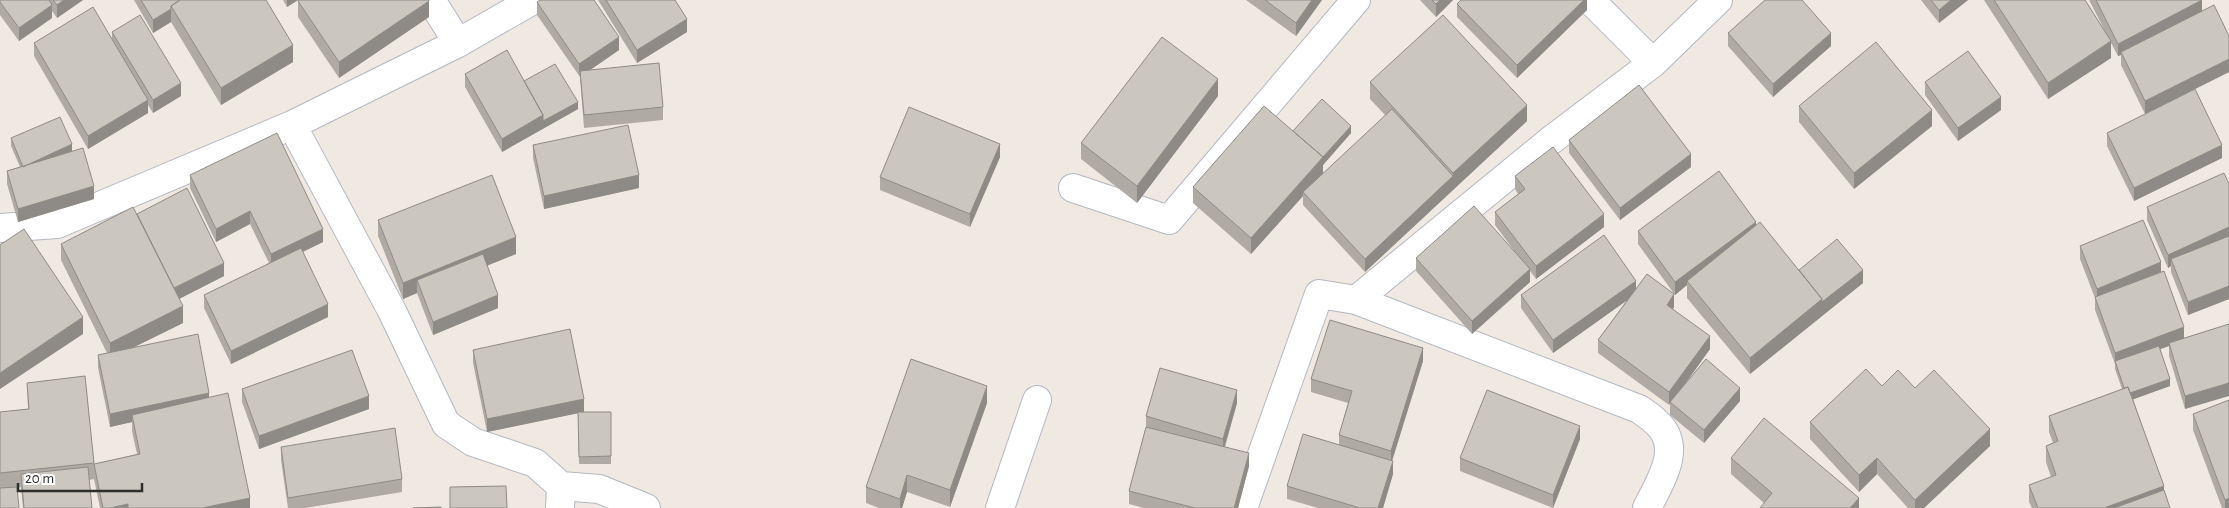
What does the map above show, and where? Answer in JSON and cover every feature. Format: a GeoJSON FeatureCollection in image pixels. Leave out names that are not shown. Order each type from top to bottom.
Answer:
{"type":"FeatureCollection","features":[{"type":"Feature","properties":{"kind":"street"},"geometry":{"type":"LineString","coordinates":[[431,0],[458,43]]}},
{"type":"Feature","properties":{"kind":"street"},"geometry":{"type":"LineString","coordinates":[[0,228],[57,224],[292,125],[458,43],[533,0]]}},
{"type":"Feature","properties":{"kind":"street"},"geometry":{"type":"LineString","coordinates":[[1073,188],[1170,220],[1356,0]]}},
{"type":"Feature","properties":{"kind":"street"},"geometry":{"type":"LineString","coordinates":[[1590,0],[1654,64]]}},
{"type":"Feature","properties":{"kind":"street"},"geometry":{"type":"LineString","coordinates":[[1356,300],[1550,141],[1654,64],[1718,0]]}},
{"type":"Feature","properties":{"kind":"street"},"geometry":{"type":"LineString","coordinates":[[292,125],[392,311],[446,424],[473,442],[535,464],[561,497],[599,489],[646,508]]}},
{"type":"Feature","properties":{"kind":"street"},"geometry":{"type":"LineString","coordinates":[[1243,508],[1319,294],[1356,300],[1639,409],[1659,424],[1670,446],[1666,468],[1647,508]]}},
{"type":"Feature","properties":{"kind":"street"},"geometry":{"type":"LineString","coordinates":[[1000,508],[1037,400]]}},
{"type":"Feature","properties":{"kind":"building"},"geometry":{"type":"Polygon","coordinates":[[[0,0],[49,0],[52,5],[19,28],[0,0]]]}},
{"type":"Feature","properties":{"kind":"building"},"geometry":{"type":"Polygon","coordinates":[[[53,0],[64,0],[57,5],[53,0]]]}},
{"type":"Feature","properties":{"kind":"building"},"geometry":{"type":"Polygon","coordinates":[[[141,0],[180,0],[171,6],[171,9],[153,20],[141,0]]]}},
{"type":"Feature","properties":{"kind":"building"},"geometry":{"type":"Polygon","coordinates":[[[180,0],[266,0],[293,45],[221,88],[171,6],[180,0]]]}},
{"type":"Feature","properties":{"kind":"building"},"geometry":{"type":"Polygon","coordinates":[[[299,0],[429,0],[429,1],[339,62],[299,0]]]}},
{"type":"Feature","properties":{"kind":"building"},"geometry":{"type":"Polygon","coordinates":[[[540,0],[594,0],[619,37],[579,64],[537,2],[540,0]]]}},
{"type":"Feature","properties":{"kind":"building"},"geometry":{"type":"Polygon","coordinates":[[[606,0],[675,0],[687,19],[637,50],[606,0]]]}},
{"type":"Feature","properties":{"kind":"building"},"geometry":{"type":"Polygon","coordinates":[[[1265,0],[1312,0],[1296,23],[1265,0]]]}},
{"type":"Feature","properties":{"kind":"building"},"geometry":{"type":"Polygon","coordinates":[[[1432,0],[1440,0],[1436,4],[1432,0]]]}},
{"type":"Feature","properties":{"kind":"building"},"geometry":{"type":"Polygon","coordinates":[[[1461,0],[1584,0],[1517,65],[1457,4],[1461,0]]]}},
{"type":"Feature","properties":{"kind":"building"},"geometry":{"type":"Polygon","coordinates":[[[1765,0],[1802,0],[1831,33],[1773,84],[1728,33],[1765,0]]]}},
{"type":"Feature","properties":{"kind":"building"},"geometry":{"type":"Polygon","coordinates":[[[1931,0],[1951,0],[1939,10],[1931,0]]]}},
{"type":"Feature","properties":{"kind":"building"},"geometry":{"type":"Polygon","coordinates":[[[1994,0],[2085,0],[2111,41],[2048,83],[1994,0]]]}},
{"type":"Feature","properties":{"kind":"building"},"geometry":{"type":"Polygon","coordinates":[[[2096,0],[2202,0],[2118,44],[2096,0]]]}},
{"type":"Feature","properties":{"kind":"building"},"geometry":{"type":"Polygon","coordinates":[[[2214,5],[2229,36],[2229,59],[2145,101],[2121,52],[2214,5]]]}},
{"type":"Feature","properties":{"kind":"building"},"geometry":{"type":"Polygon","coordinates":[[[93,7],[148,100],[88,136],[34,43],[93,7]]]}},
{"type":"Feature","properties":{"kind":"building"},"geometry":{"type":"Polygon","coordinates":[[[140,15],[181,83],[153,100],[112,32],[140,15]]]}},
{"type":"Feature","properties":{"kind":"building"},"geometry":{"type":"Polygon","coordinates":[[[1443,15],[1527,105],[1453,173],[1370,82],[1443,15]]]}},
{"type":"Feature","properties":{"kind":"building"},"geometry":{"type":"Polygon","coordinates":[[[1162,37],[1218,79],[1137,186],[1081,143],[1162,37]]]}},
{"type":"Feature","properties":{"kind":"building"},"geometry":{"type":"Polygon","coordinates":[[[1876,42],[1932,110],[1854,173],[1799,106],[1876,42]]]}},
{"type":"Feature","properties":{"kind":"building"},"geometry":{"type":"Polygon","coordinates":[[[507,50],[543,115],[502,139],[465,74],[507,50]]]}},
{"type":"Feature","properties":{"kind":"building"},"geometry":{"type":"Polygon","coordinates":[[[1968,51],[2001,97],[1958,128],[1925,82],[1968,51]]]}},
{"type":"Feature","properties":{"kind":"building"},"geometry":{"type":"Polygon","coordinates":[[[659,63],[663,107],[584,115],[580,71],[659,63]]]}},
{"type":"Feature","properties":{"kind":"building"},"geometry":{"type":"Polygon","coordinates":[[[555,64],[578,102],[543,121],[543,115],[524,81],[555,64]]]}},
{"type":"Feature","properties":{"kind":"building"},"geometry":{"type":"Polygon","coordinates":[[[1639,85],[1691,154],[1620,208],[1569,140],[1639,85]]]}},
{"type":"Feature","properties":{"kind":"building"},"geometry":{"type":"Polygon","coordinates":[[[2195,89],[2222,145],[2134,188],[2107,133],[2195,89]]]}},
{"type":"Feature","properties":{"kind":"building"},"geometry":{"type":"Polygon","coordinates":[[[1322,99],[1351,126],[1323,157],[1293,131],[1322,99]]]}},
{"type":"Feature","properties":{"kind":"building"},"geometry":{"type":"Polygon","coordinates":[[[1264,106],[1323,157],[1251,238],[1193,187],[1264,106]]]}},
{"type":"Feature","properties":{"kind":"building"},"geometry":{"type":"Polygon","coordinates":[[[909,107],[1000,144],[970,214],[880,177],[909,107]]]}},
{"type":"Feature","properties":{"kind":"building"},"geometry":{"type":"Polygon","coordinates":[[[1392,109],[1453,176],[1365,259],[1303,192],[1392,109]]]}},
{"type":"Feature","properties":{"kind":"building"},"geometry":{"type":"Polygon","coordinates":[[[60,117],[72,144],[23,167],[11,138],[60,117]]]}},
{"type":"Feature","properties":{"kind":"building"},"geometry":{"type":"Polygon","coordinates":[[[628,125],[639,175],[544,196],[533,145],[628,125]]]}},
{"type":"Feature","properties":{"kind":"building"},"geometry":{"type":"Polygon","coordinates":[[[277,133],[323,229],[271,254],[250,211],[216,229],[190,175],[277,133]]]}},
{"type":"Feature","properties":{"kind":"building"},"geometry":{"type":"Polygon","coordinates":[[[1553,147],[1604,214],[1536,266],[1495,212],[1525,189],[1515,176],[1553,147]]]}},
{"type":"Feature","properties":{"kind":"building"},"geometry":{"type":"Polygon","coordinates":[[[83,148],[94,186],[18,209],[7,171],[83,148]]]}},
{"type":"Feature","properties":{"kind":"building"},"geometry":{"type":"Polygon","coordinates":[[[1719,171],[1756,222],[1675,282],[1638,231],[1719,171]]]}},
{"type":"Feature","properties":{"kind":"building"},"geometry":{"type":"Polygon","coordinates":[[[2224,173],[2229,184],[2229,227],[2168,255],[2147,207],[2224,173]]]}},
{"type":"Feature","properties":{"kind":"building"},"geometry":{"type":"Polygon","coordinates":[[[492,175],[516,237],[403,283],[378,220],[492,175]]]}},
{"type":"Feature","properties":{"kind":"building"},"geometry":{"type":"Polygon","coordinates":[[[187,188],[224,263],[174,288],[137,214],[187,188]]]}},
{"type":"Feature","properties":{"kind":"building"},"geometry":{"type":"Polygon","coordinates":[[[1474,206],[1530,269],[1472,321],[1416,258],[1474,206]]]}},
{"type":"Feature","properties":{"kind":"building"},"geometry":{"type":"Polygon","coordinates":[[[133,207],[183,306],[110,343],[61,244],[133,207]]]}},
{"type":"Feature","properties":{"kind":"building"},"geometry":{"type":"Polygon","coordinates":[[[2143,220],[2161,262],[2097,289],[2080,246],[2143,220]]]}},
{"type":"Feature","properties":{"kind":"building"},"geometry":{"type":"Polygon","coordinates":[[[1760,222],[1822,299],[1750,358],[1687,281],[1760,222]]]}},
{"type":"Feature","properties":{"kind":"building"},"geometry":{"type":"Polygon","coordinates":[[[24,229],[83,317],[0,373],[0,245],[24,229]]]}},
{"type":"Feature","properties":{"kind":"building"},"geometry":{"type":"Polygon","coordinates":[[[1604,235],[1636,281],[1553,340],[1521,295],[1604,235]]]}},
{"type":"Feature","properties":{"kind":"building"},"geometry":{"type":"Polygon","coordinates":[[[2229,236],[2229,286],[2188,302],[2171,259],[2229,236]]]}},
{"type":"Feature","properties":{"kind":"building"},"geometry":{"type":"Polygon","coordinates":[[[1837,239],[1863,270],[1822,302],[1822,299],[1799,270],[1837,239]]]}},
{"type":"Feature","properties":{"kind":"building"},"geometry":{"type":"Polygon","coordinates":[[[301,248],[328,304],[231,351],[204,295],[301,248]]]}},
{"type":"Feature","properties":{"kind":"building"},"geometry":{"type":"Polygon","coordinates":[[[483,254],[498,295],[433,322],[417,280],[483,254]]]}},
{"type":"Feature","properties":{"kind":"building"},"geometry":{"type":"Polygon","coordinates":[[[2164,271],[2184,327],[2115,353],[2095,297],[2164,271]]]}},
{"type":"Feature","properties":{"kind":"building"},"geometry":{"type":"Polygon","coordinates":[[[1647,274],[1674,294],[1667,305],[1710,336],[1669,392],[1598,340],[1647,274]]]}},
{"type":"Feature","properties":{"kind":"building"},"geometry":{"type":"Polygon","coordinates":[[[1330,320],[1423,348],[1391,451],[1339,435],[1352,391],[1311,379],[1330,320]]]}},
{"type":"Feature","properties":{"kind":"building"},"geometry":{"type":"Polygon","coordinates":[[[2229,324],[2229,383],[2185,396],[2169,343],[2229,324]]]}},
{"type":"Feature","properties":{"kind":"building"},"geometry":{"type":"Polygon","coordinates":[[[570,329],[584,399],[487,419],[473,350],[570,329]]]}},
{"type":"Feature","properties":{"kind":"building"},"geometry":{"type":"Polygon","coordinates":[[[198,334],[209,393],[110,414],[98,355],[198,334]]]}},
{"type":"Feature","properties":{"kind":"building"},"geometry":{"type":"Polygon","coordinates":[[[2159,346],[2170,379],[2130,393],[2128,387],[2124,388],[2115,361],[2159,346]]]}},
{"type":"Feature","properties":{"kind":"building"},"geometry":{"type":"Polygon","coordinates":[[[352,350],[369,396],[259,436],[242,389],[352,350]]]}},
{"type":"Feature","properties":{"kind":"building"},"geometry":{"type":"Polygon","coordinates":[[[911,359],[987,386],[950,490],[907,475],[900,499],[866,487],[911,359]]]}},
{"type":"Feature","properties":{"kind":"building"},"geometry":{"type":"Polygon","coordinates":[[[1706,359],[1740,388],[1704,430],[1670,402],[1706,359]]]}},
{"type":"Feature","properties":{"kind":"building"},"geometry":{"type":"Polygon","coordinates":[[[1160,368],[1237,390],[1223,439],[1146,416],[1160,368]]]}},
{"type":"Feature","properties":{"kind":"building"},"geometry":{"type":"Polygon","coordinates":[[[1866,369],[1882,386],[1898,370],[1915,388],[1934,370],[1990,429],[1915,500],[1877,458],[1859,475],[1810,422],[1866,369]]]}},
{"type":"Feature","properties":{"kind":"building"},"geometry":{"type":"Polygon","coordinates":[[[85,376],[94,463],[0,473],[0,412],[29,409],[27,383],[85,376]]]}},
{"type":"Feature","properties":{"kind":"building"},"geometry":{"type":"Polygon","coordinates":[[[2128,387],[2164,486],[2104,508],[2038,508],[2029,485],[2056,475],[2046,446],[2058,441],[2049,416],[2128,387]]]}},
{"type":"Feature","properties":{"kind":"building"},"geometry":{"type":"Polygon","coordinates":[[[1487,390],[1580,426],[1553,495],[1460,458],[1487,390]]]}},
{"type":"Feature","properties":{"kind":"building"},"geometry":{"type":"Polygon","coordinates":[[[228,393],[250,498],[202,508],[128,508],[128,504],[103,508],[94,464],[140,454],[132,415],[228,393]]]}},
{"type":"Feature","properties":{"kind":"building"},"geometry":{"type":"Polygon","coordinates":[[[2229,400],[2229,498],[2225,500],[2193,414],[2229,400]]]}},
{"type":"Feature","properties":{"kind":"building"},"geometry":{"type":"Polygon","coordinates":[[[578,412],[611,412],[611,456],[579,457],[578,412]]]}},
{"type":"Feature","properties":{"kind":"building"},"geometry":{"type":"Polygon","coordinates":[[[1764,418],[1859,498],[1850,508],[1760,508],[1772,493],[1731,458],[1764,418]]]}},
{"type":"Feature","properties":{"kind":"building"},"geometry":{"type":"Polygon","coordinates":[[[1146,427],[1249,453],[1234,508],[1195,508],[1129,491],[1146,427]]]}},
{"type":"Feature","properties":{"kind":"building"},"geometry":{"type":"Polygon","coordinates":[[[395,428],[402,479],[288,498],[281,447],[395,428]]]}},
{"type":"Feature","properties":{"kind":"building"},"geometry":{"type":"Polygon","coordinates":[[[1303,434],[1393,461],[1378,508],[1360,508],[1287,486],[1303,434]]]}},
{"type":"Feature","properties":{"kind":"building"},"geometry":{"type":"Polygon","coordinates":[[[88,467],[92,508],[24,508],[21,474],[88,467]]]}},
{"type":"Feature","properties":{"kind":"building"},"geometry":{"type":"Polygon","coordinates":[[[506,486],[507,508],[450,508],[450,487],[506,486]]]}},
{"type":"Feature","properties":{"kind":"building"},"geometry":{"type":"Polygon","coordinates":[[[17,487],[19,508],[0,508],[0,488],[17,487]]]}},
{"type":"Feature","properties":{"kind":"building"},"geometry":{"type":"Polygon","coordinates":[[[2164,490],[2170,508],[2114,508],[2164,490]]]}}]}
